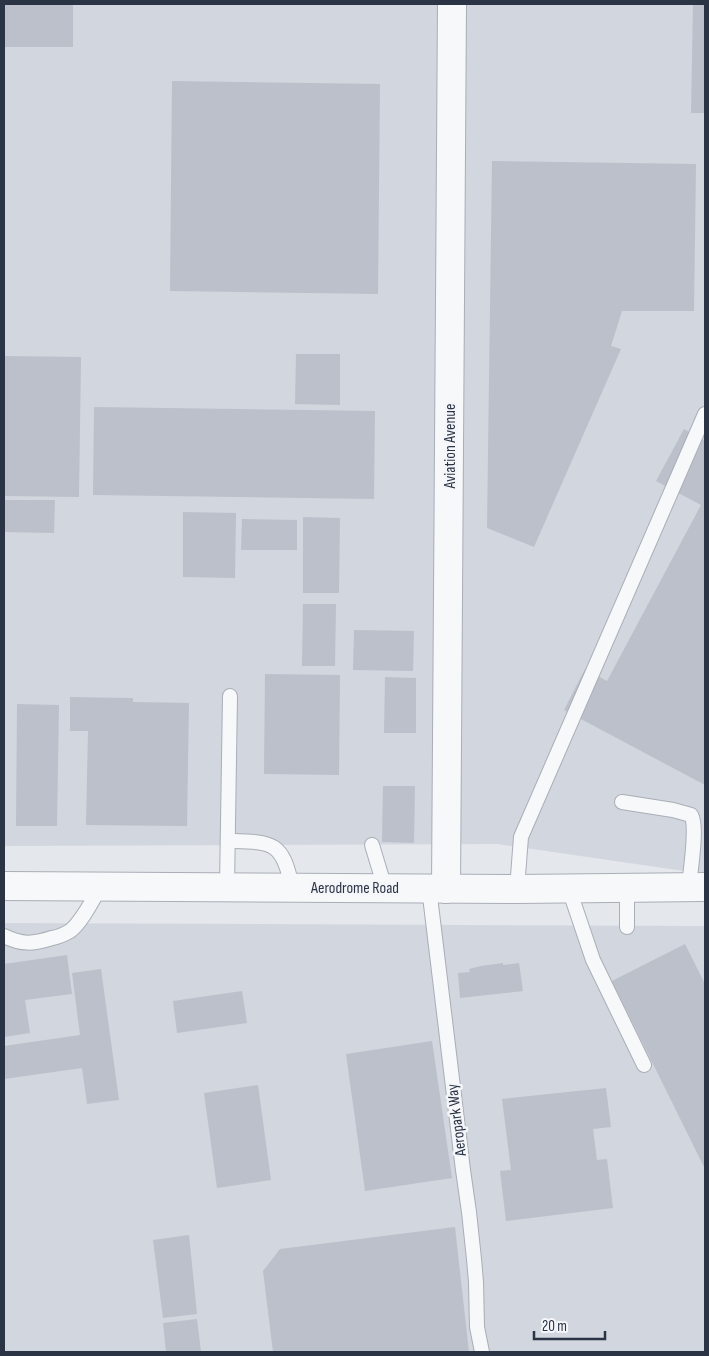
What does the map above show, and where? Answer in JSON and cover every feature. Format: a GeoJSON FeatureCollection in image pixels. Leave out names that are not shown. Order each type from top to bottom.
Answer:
{"type":"FeatureCollection","features":[{"type":"Feature","properties":{"kind":"street","name":"Aviation Avenue"},"geometry":{"type":"LineString","coordinates":[[437,888],[452,4]]}},
{"type":"Feature","properties":{"kind":"street","name":"Aerodrome Road"},"geometry":{"type":"LineString","coordinates":[[4,886],[517,889],[697,887]]}},
{"type":"Feature","properties":{"kind":"lane"},"geometry":{"type":"LineString","coordinates":[[517,889],[521,837],[705,414]]}},
{"type":"Feature","properties":{"kind":"lane"},"geometry":{"type":"LineString","coordinates":[[227,887],[230,696]]}},
{"type":"Feature","properties":{"kind":"lane"},"geometry":{"type":"LineString","coordinates":[[622,802],[673,810],[691,815],[693,819],[697,887]]}},
{"type":"Feature","properties":{"kind":"lane"},"geometry":{"type":"LineString","coordinates":[[228,842],[263,843],[277,849],[285,863],[292,888]]}},
{"type":"Feature","properties":{"kind":"lane"},"geometry":{"type":"LineString","coordinates":[[372,845],[384,888]]}},
{"type":"Feature","properties":{"kind":"lane"},"geometry":{"type":"LineString","coordinates":[[4,936],[13,940],[33,943],[54,938],[70,931],[83,916],[101,886]]}},
{"type":"Feature","properties":{"kind":"lane","name":"Aeropark Way"},"geometry":{"type":"LineString","coordinates":[[437,888],[462,1160],[476,1282],[477,1327],[482,1352]]}},
{"type":"Feature","properties":{"kind":"lane"},"geometry":{"type":"LineString","coordinates":[[627,888],[627,927]]}},
{"type":"Feature","properties":{"kind":"lane"},"geometry":{"type":"LineString","coordinates":[[569,889],[593,960],[644,1065]]}},
{"type":"Feature","properties":{"kind":"shaded area"},"geometry":{"type":"Polygon","coordinates":[[[4,4],[705,4],[705,874],[497,844],[4,846],[4,4]]]}},
{"type":"Feature","properties":{"kind":"shaded area"},"geometry":{"type":"Polygon","coordinates":[[[4,923],[705,926],[705,1352],[4,1352],[4,923]]]}},
{"type":"Feature","properties":{"kind":"building"},"geometry":{"type":"Polygon","coordinates":[[[4,4],[73,4],[73,47],[4,47],[4,4]]]}},
{"type":"Feature","properties":{"kind":"building"},"geometry":{"type":"Polygon","coordinates":[[[693,4],[705,4],[705,113],[691,113],[693,4]]]}},
{"type":"Feature","properties":{"kind":"building"},"geometry":{"type":"Polygon","coordinates":[[[172,81],[380,84],[378,294],[170,291],[172,81]]]}},
{"type":"Feature","properties":{"kind":"building"},"geometry":{"type":"Polygon","coordinates":[[[492,161],[696,164],[694,311],[622,311],[611,346],[621,349],[534,547],[487,528],[492,161]]]}},
{"type":"Feature","properties":{"kind":"building"},"geometry":{"type":"Polygon","coordinates":[[[296,354],[340,354],[340,405],[295,404],[296,354]]]}},
{"type":"Feature","properties":{"kind":"building"},"geometry":{"type":"Polygon","coordinates":[[[4,356],[81,357],[79,497],[4,496],[4,356]]]}},
{"type":"Feature","properties":{"kind":"building"},"geometry":{"type":"Polygon","coordinates":[[[94,407],[375,411],[374,499],[93,495],[94,407]]]}},
{"type":"Feature","properties":{"kind":"building"},"geometry":{"type":"Polygon","coordinates":[[[684,429],[705,441],[705,785],[564,710],[585,669],[607,681],[701,505],[656,481],[684,429]]]}},
{"type":"Feature","properties":{"kind":"building"},"geometry":{"type":"Polygon","coordinates":[[[4,500],[55,500],[54,533],[4,532],[4,500]]]}},
{"type":"Feature","properties":{"kind":"building"},"geometry":{"type":"Polygon","coordinates":[[[183,512],[236,513],[235,578],[183,577],[183,512]]]}},
{"type":"Feature","properties":{"kind":"building"},"geometry":{"type":"Polygon","coordinates":[[[303,517],[340,518],[339,593],[303,593],[303,517]]]}},
{"type":"Feature","properties":{"kind":"building"},"geometry":{"type":"Polygon","coordinates":[[[242,519],[297,520],[297,550],[241,550],[242,519]]]}},
{"type":"Feature","properties":{"kind":"building"},"geometry":{"type":"Polygon","coordinates":[[[303,604],[336,604],[335,666],[302,666],[303,604]]]}},
{"type":"Feature","properties":{"kind":"building"},"geometry":{"type":"Polygon","coordinates":[[[354,630],[414,631],[413,671],[353,670],[354,630]]]}},
{"type":"Feature","properties":{"kind":"building"},"geometry":{"type":"Polygon","coordinates":[[[265,674],[340,675],[339,775],[264,774],[265,674]]]}},
{"type":"Feature","properties":{"kind":"building"},"geometry":{"type":"Polygon","coordinates":[[[385,677],[416,678],[416,733],[384,733],[385,677]]]}},
{"type":"Feature","properties":{"kind":"building"},"geometry":{"type":"Polygon","coordinates":[[[70,697],[133,698],[133,702],[189,703],[187,826],[86,825],[88,731],[70,731],[70,697]]]}},
{"type":"Feature","properties":{"kind":"building"},"geometry":{"type":"Polygon","coordinates":[[[17,704],[59,705],[57,826],[16,826],[17,704]]]}},
{"type":"Feature","properties":{"kind":"building"},"geometry":{"type":"Polygon","coordinates":[[[383,786],[415,786],[414,843],[382,842],[383,786]]]}},
{"type":"Feature","properties":{"kind":"building"},"geometry":{"type":"Polygon","coordinates":[[[685,944],[705,984],[705,1169],[612,981],[685,944]]]}},
{"type":"Feature","properties":{"kind":"building"},"geometry":{"type":"Polygon","coordinates":[[[67,955],[72,994],[25,1000],[30,1033],[4,1037],[4,964],[67,955]]]}},
{"type":"Feature","properties":{"kind":"building"},"geometry":{"type":"Polygon","coordinates":[[[503,963],[503,965],[519,963],[523,991],[460,998],[458,973],[470,972],[469,969],[481,966],[503,963]]]}},
{"type":"Feature","properties":{"kind":"building"},"geometry":{"type":"Polygon","coordinates":[[[101,969],[119,1100],[87,1104],[82,1068],[4,1079],[4,1046],[80,1035],[72,973],[101,969]]]}},
{"type":"Feature","properties":{"kind":"building"},"geometry":{"type":"Polygon","coordinates":[[[242,991],[247,1023],[177,1033],[173,1001],[242,991]]]}},
{"type":"Feature","properties":{"kind":"building"},"geometry":{"type":"Polygon","coordinates":[[[432,1041],[452,1178],[365,1191],[346,1054],[432,1041]]]}},
{"type":"Feature","properties":{"kind":"building"},"geometry":{"type":"Polygon","coordinates":[[[258,1085],[271,1180],[217,1188],[204,1093],[258,1085]]]}},
{"type":"Feature","properties":{"kind":"building"},"geometry":{"type":"Polygon","coordinates":[[[606,1088],[611,1127],[593,1129],[597,1160],[607,1159],[613,1208],[506,1221],[500,1171],[511,1170],[502,1099],[606,1088]]]}},
{"type":"Feature","properties":{"kind":"building"},"geometry":{"type":"Polygon","coordinates":[[[455,1227],[469,1352],[273,1352],[263,1271],[280,1249],[455,1227]]]}},
{"type":"Feature","properties":{"kind":"building"},"geometry":{"type":"Polygon","coordinates":[[[189,1235],[197,1314],[163,1318],[153,1240],[189,1235]]]}},
{"type":"Feature","properties":{"kind":"building"},"geometry":{"type":"Polygon","coordinates":[[[197,1319],[201,1352],[166,1352],[163,1323],[197,1319]]]}}]}
